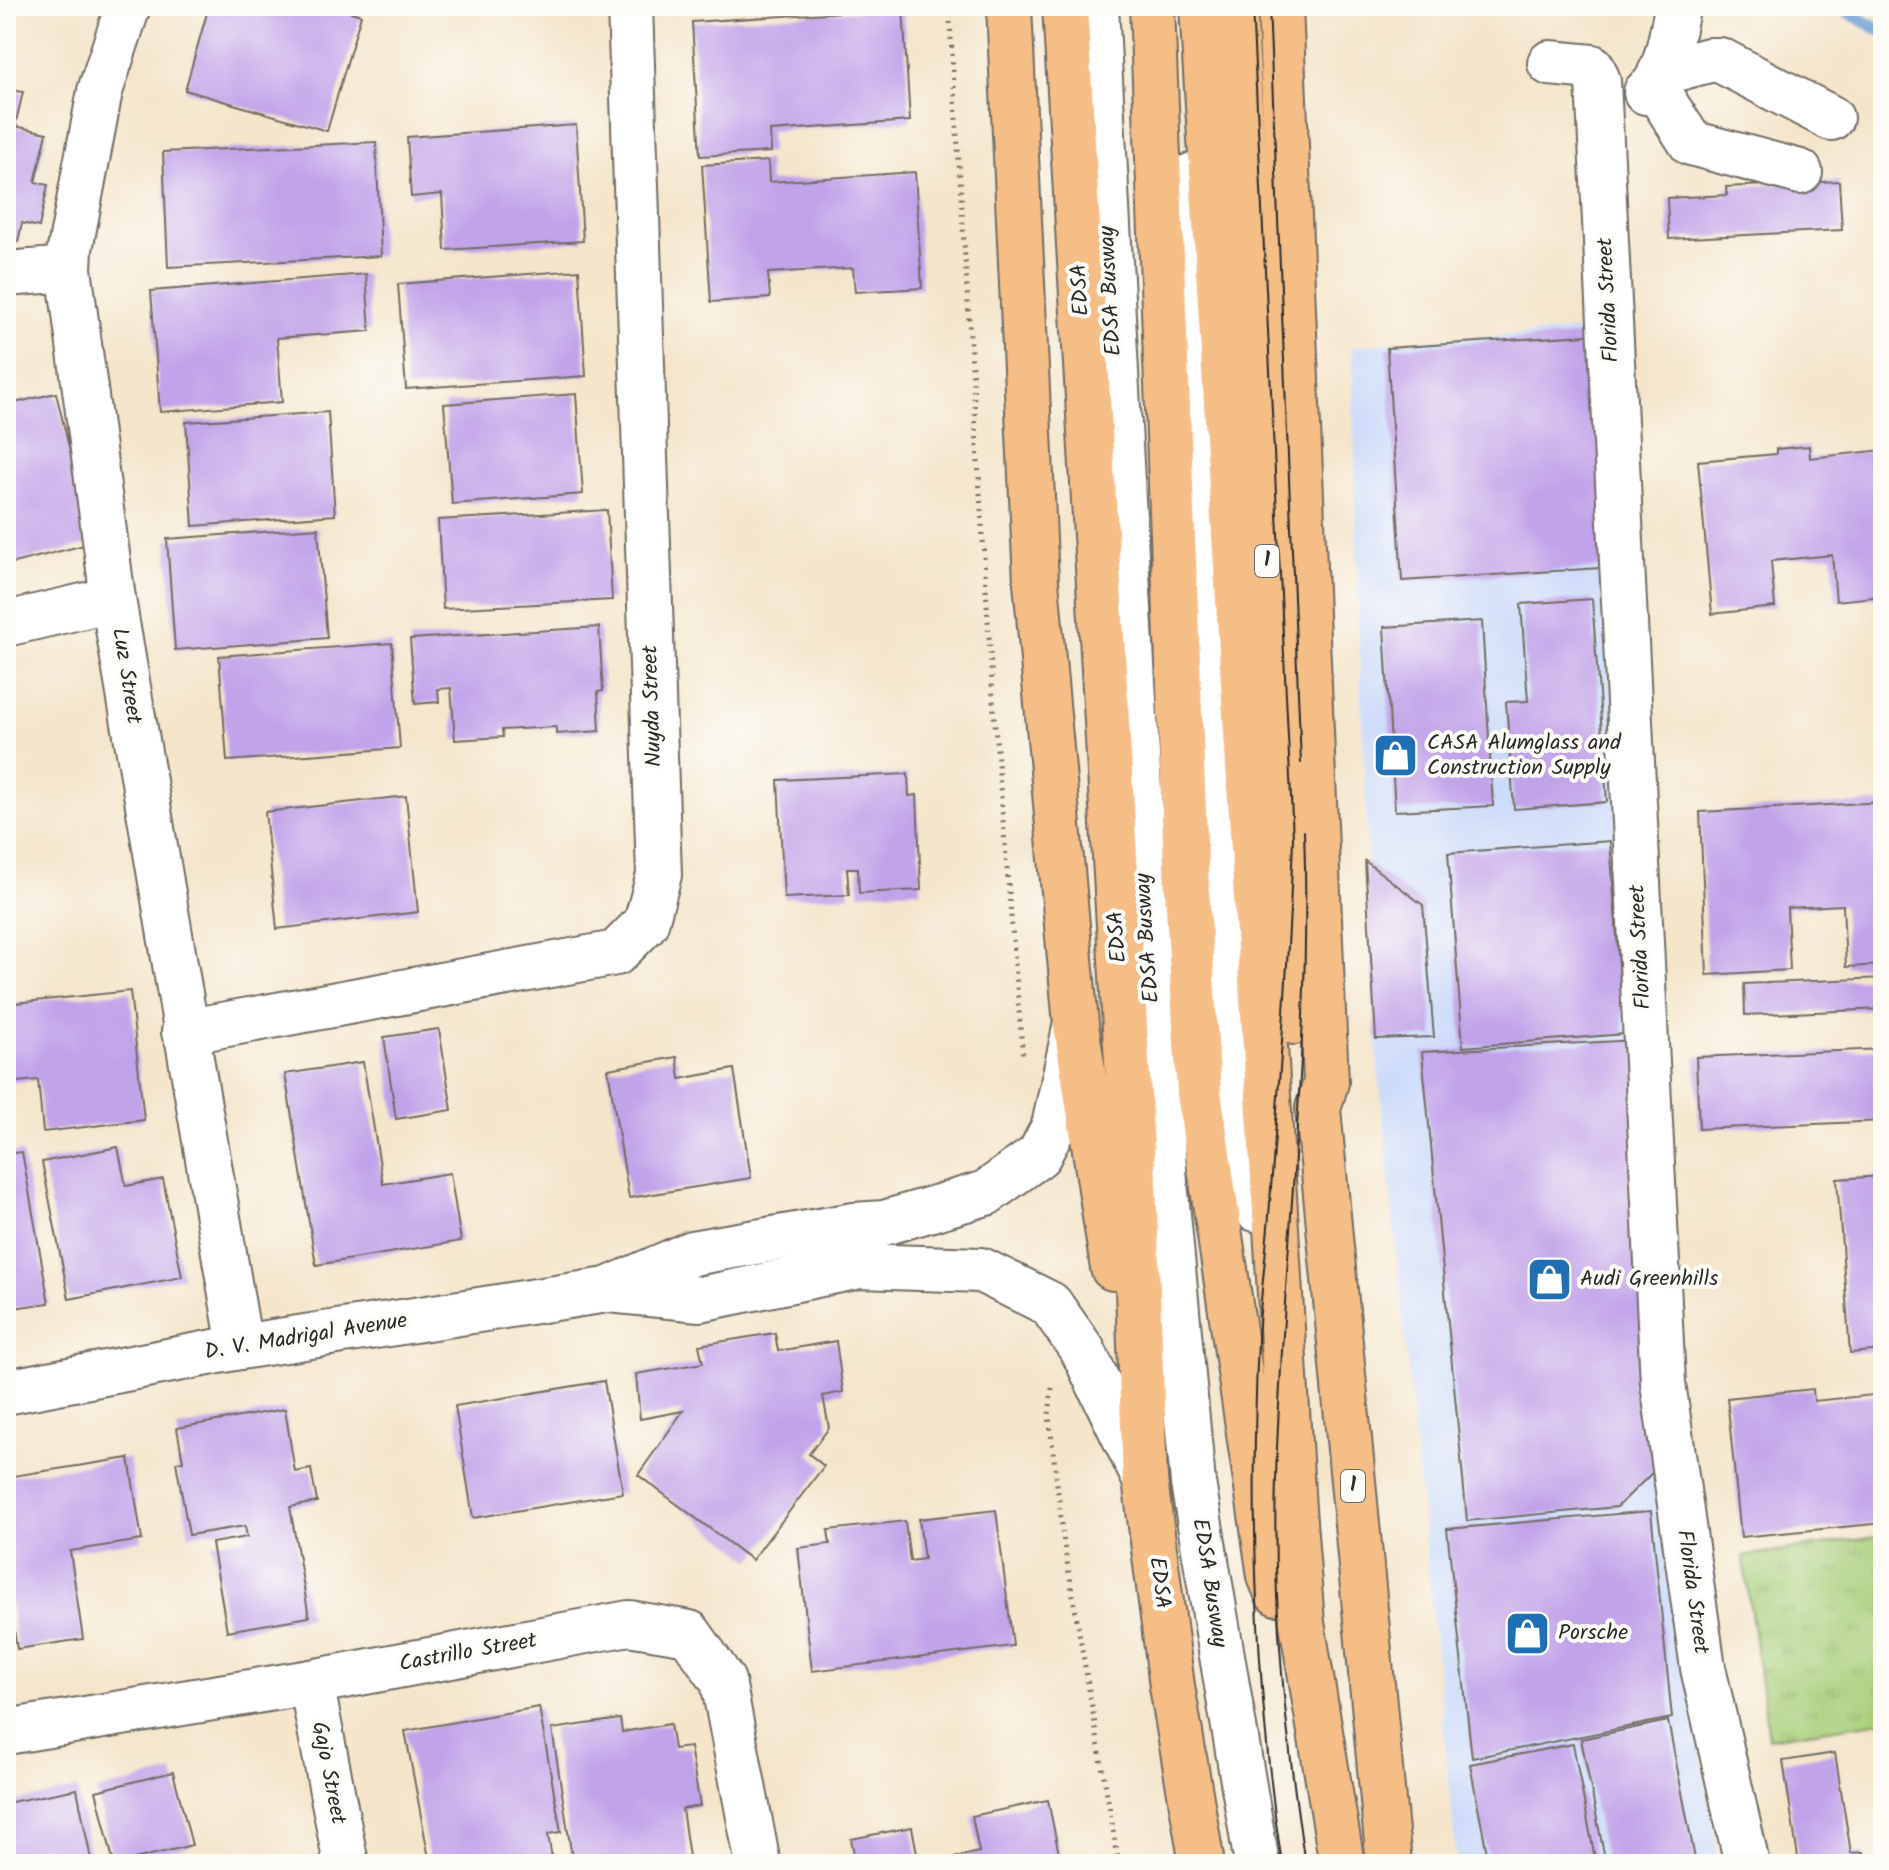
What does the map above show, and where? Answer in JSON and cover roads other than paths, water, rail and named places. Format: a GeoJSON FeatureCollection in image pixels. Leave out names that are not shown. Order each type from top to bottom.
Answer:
{"type":"FeatureCollection","features":[{"type":"Feature","properties":{"kind":"highway"},"geometry":{"type":"LineString","coordinates":[[1009,6],[1036,582],[1076,1025],[1145,1480]]}},
{"type":"Feature","properties":{"kind":"highway","name":"EDSA"},"geometry":{"type":"LineString","coordinates":[[1065,6],[1129,882],[1134,1181],[1145,1480],[1172,1686],[1202,1864]]}},
{"type":"Feature","properties":{"kind":"highway"},"geometry":{"type":"LineString","coordinates":[[1152,6],[1187,889],[1199,1093],[1270,1576],[1309,1669]]}},
{"type":"Feature","properties":{"kind":"highway","name":"1"},"geometry":{"type":"LineString","coordinates":[[1202,6],[1254,1094],[1309,1669],[1342,1864]]}},
{"type":"Feature","properties":{"kind":"highway","name":"1"},"geometry":{"type":"LineString","coordinates":[[1234,6],[1326,1082],[1318,1109],[1389,1864]]}},
{"type":"Feature","properties":{"kind":"highway","name":"1"},"geometry":{"type":"LineString","coordinates":[[1280,6],[1294,731]]}},
{"type":"Feature","properties":{"kind":"street","name":"Luz Street"},"geometry":{"type":"LineString","coordinates":[[128,6],[100,91],[70,249],[69,269],[113,599],[184,1032],[240,1347]]}},
{"type":"Feature","properties":{"kind":"street","name":"Nuyda Street"},"geometry":{"type":"LineString","coordinates":[[184,1032],[616,953],[646,923],[659,875],[630,6]]}},
{"type":"Feature","properties":{"kind":"street","name":"EDSA Busway"},"geometry":{"type":"LineString","coordinates":[[1096,6],[1129,882],[1165,1182],[1193,1483],[1257,1864]]}},
{"type":"Feature","properties":{"kind":"street"},"geometry":{"type":"LineString","coordinates":[[1181,6],[1254,1094]]}},
{"type":"Feature","properties":{"kind":"street"},"geometry":{"type":"LineString","coordinates":[[1678,6],[1657,80],[1691,143],[1800,172]]}},
{"type":"Feature","properties":{"kind":"street"},"geometry":{"type":"LineString","coordinates":[[1599,104],[1639,97],[1657,80],[1709,60],[1720,60],[1831,118]]}},
{"type":"Feature","properties":{"kind":"street","name":"Florida Street"},"geometry":{"type":"LineString","coordinates":[[1550,63],[1592,67],[1597,76],[1663,1383],[1703,1668],[1747,1864]]}},
{"type":"Feature","properties":{"kind":"street"},"geometry":{"type":"LineString","coordinates":[[6,274],[69,269]]}},
{"type":"Feature","properties":{"kind":"street"},"geometry":{"type":"LineString","coordinates":[[6,624],[113,599]]}},
{"type":"Feature","properties":{"kind":"street","name":"D. V. Madrigal Avenue"},"geometry":{"type":"LineString","coordinates":[[607,1290],[692,1253],[854,1225],[884,1223],[986,1193],[1039,1155],[1054,1126],[1076,1025]]}},
{"type":"Feature","properties":{"kind":"street","name":"D. V. Madrigal Avenue"},"geometry":{"type":"LineString","coordinates":[[6,1392],[240,1347],[607,1290],[700,1299],[860,1266],[981,1270],[1050,1304],[1083,1351],[1145,1480]]}},
{"type":"Feature","properties":{"kind":"street","name":"Castrillo Street"},"geometry":{"type":"LineString","coordinates":[[6,1732],[311,1682],[629,1623],[689,1633],[723,1681],[758,1864]]}},
{"type":"Feature","properties":{"kind":"street","name":"Gajo Street"},"geometry":{"type":"LineString","coordinates":[[311,1682],[346,1864]]}},
{"type":"Feature","properties":{"kind":"waterway"},"geometry":{"type":"LineString","coordinates":[[1837,6],[1883,32]]}},
{"type":"Feature","properties":{"kind":"tram line"},"geometry":{"type":"LineString","coordinates":[[1252,6],[1293,838],[1281,1057],[1258,1339],[1255,1471],[1260,1668],[1282,1864]]}},
{"type":"Feature","properties":{"kind":"tram line"},"geometry":{"type":"LineString","coordinates":[[1269,6],[1301,763]]}},
{"type":"Feature","properties":{"kind":"tram line"},"geometry":{"type":"LineString","coordinates":[[1304,831],[1304,993],[1279,1397],[1275,1526],[1282,1672],[1305,1864]]}},
{"type":"Feature","properties":{"kind":"place","name":"CASA Alumglass and Construction Supply"},"geometry":{"type":"Point","coordinates":[1396,756]}},
{"type":"Feature","properties":{"kind":"place","name":"Audi Greenhills"},"geometry":{"type":"Point","coordinates":[1549,1279]}},
{"type":"Feature","properties":{"kind":"place","name":"Porsche"},"geometry":{"type":"Point","coordinates":[1527,1633]}}]}
